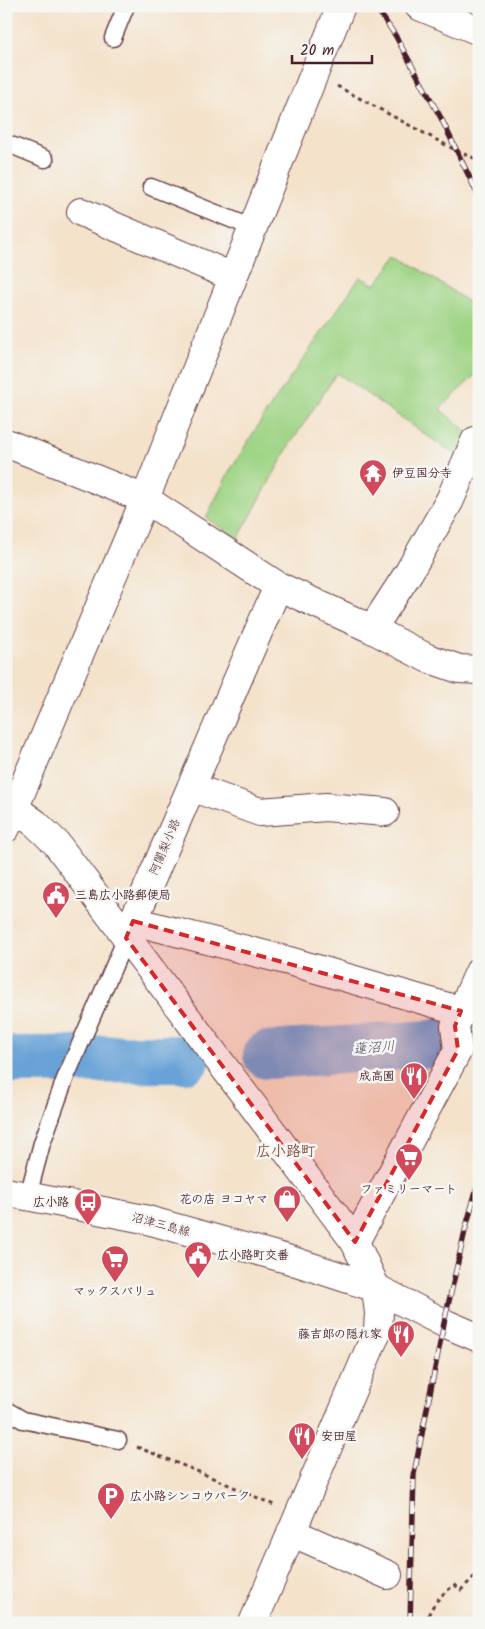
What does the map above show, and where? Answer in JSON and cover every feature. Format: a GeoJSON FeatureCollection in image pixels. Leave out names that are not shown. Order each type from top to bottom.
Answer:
{"type":"FeatureCollection","features":[{"type":"Feature","properties":{"kind":"street"},"geometry":{"type":"LineString","coordinates":[[420,6],[479,31]]}},
{"type":"Feature","properties":{"kind":"street"},"geometry":{"type":"LineString","coordinates":[[253,1623],[378,1329],[379,1313],[376,1288],[355,1242],[129,930],[56,843],[35,823],[9,812],[145,498],[340,7]]}},
{"type":"Feature","properties":{"kind":"street"},"geometry":{"type":"LineString","coordinates":[[81,212],[234,277]]}},
{"type":"Feature","properties":{"kind":"street"},"geometry":{"type":"LineString","coordinates":[[372,629],[450,500],[475,442]]}},
{"type":"Feature","properties":{"kind":"street"},"geometry":{"type":"LineString","coordinates":[[6,443],[145,498],[278,586],[372,629],[426,658],[446,666],[479,670]]}},
{"type":"Feature","properties":{"kind":"street","name":"阿闍梨小路"},"geometry":{"type":"LineString","coordinates":[[129,930],[278,586]]}},
{"type":"Feature","properties":{"kind":"street"},"geometry":{"type":"LineString","coordinates":[[191,787],[260,812],[326,807],[385,812]]}},
{"type":"Feature","properties":{"kind":"street"},"geometry":{"type":"LineString","coordinates":[[129,930],[289,962],[462,1035]]}},
{"type":"Feature","properties":{"kind":"street"},"geometry":{"type":"LineString","coordinates":[[355,1242],[462,1035],[479,972]]}},
{"type":"Feature","properties":{"kind":"street","name":"沼津三島線"},"geometry":{"type":"LineString","coordinates":[[17,1194],[144,1219],[287,1260],[376,1288],[479,1338]]}},
{"type":"Feature","properties":{"kind":"street"},"geometry":{"type":"LineString","coordinates":[[294,1524],[388,1575]]}},
{"type":"Feature","properties":{"kind":"lane"},"geometry":{"type":"LineString","coordinates":[[113,38],[126,6]]}},
{"type":"Feature","properties":{"kind":"lane"},"geometry":{"type":"LineString","coordinates":[[6,143],[45,159]]}},
{"type":"Feature","properties":{"kind":"lane"},"geometry":{"type":"LineString","coordinates":[[151,187],[253,228]]}},
{"type":"Feature","properties":{"kind":"lane","name":"阿闍梨小路"},"geometry":{"type":"LineString","coordinates":[[17,1194],[42,1143],[73,1059],[129,930]]}},
{"type":"Feature","properties":{"kind":"lane"},"geometry":{"type":"LineString","coordinates":[[6,1410],[24,1420],[118,1440]]}},
{"type":"Feature","properties":{"kind":"path"},"geometry":{"type":"LineString","coordinates":[[314,74],[418,130],[479,160]]}},
{"type":"Feature","properties":{"kind":"path"},"geometry":{"type":"LineString","coordinates":[[118,1440],[204,1474],[294,1524]]}},
{"type":"Feature","properties":{"kind":"path"},"geometry":{"type":"LineString","coordinates":[[427,1623],[427,1616],[446,1590],[454,1585],[461,1590],[479,1572]]}},
{"type":"Feature","properties":{"kind":"highlighted area"},"geometry":{"type":"Polygon","coordinates":[[[133,921],[461,1011],[455,1026],[458,1050],[355,1242],[126,938],[133,921]]]}},
{"type":"Feature","properties":{"kind":"green space"},"geometry":{"type":"Polygon","coordinates":[[[398,255],[479,309],[479,371],[440,409],[470,434],[458,457],[337,373],[289,446],[238,539],[206,518],[229,472],[264,416],[360,277],[375,285],[398,255]]]}},
{"type":"Feature","properties":{"kind":"waterway","name":"蓮沼川"},"geometry":{"type":"LineString","coordinates":[[267,1055],[431,1044],[479,1032]]}},
{"type":"Feature","properties":{"kind":"waterway","name":"蓮沼川"},"geometry":{"type":"LineString","coordinates":[[6,1060],[186,1059]]}},
{"type":"Feature","properties":{"kind":"railway"},"geometry":{"type":"LineString","coordinates":[[375,6],[395,35],[441,118],[479,197]]}},
{"type":"Feature","properties":{"kind":"railway"},"geometry":{"type":"LineString","coordinates":[[410,1623],[414,1474],[444,1323],[479,1180]]}},
{"type":"Feature","properties":{"kind":"place","name":"伊豆国分寺"},"geometry":{"type":"Point","coordinates":[373,497]}},
{"type":"Feature","properties":{"kind":"place","name":"三島広小路郵便局"},"geometry":{"type":"Point","coordinates":[56,919]}},
{"type":"Feature","properties":{"kind":"place","name":"成高園"},"geometry":{"type":"Point","coordinates":[414,1100]}},
{"type":"Feature","properties":{"kind":"place","name":"ファミリーマート"},"geometry":{"type":"Point","coordinates":[409,1181]}},
{"type":"Feature","properties":{"kind":"place","name":"花の店 ヨコヤマ"},"geometry":{"type":"Point","coordinates":[287,1223]}},
{"type":"Feature","properties":{"kind":"place","name":"広小路"},"geometry":{"type":"Point","coordinates":[88,1226]}},
{"type":"Feature","properties":{"kind":"place","name":"広小路町交番"},"geometry":{"type":"Point","coordinates":[198,1279]}},
{"type":"Feature","properties":{"kind":"place","name":"マックスバリュ"},"geometry":{"type":"Point","coordinates":[115,1283]}},
{"type":"Feature","properties":{"kind":"place","name":"藤吉郎の隠れ家"},"geometry":{"type":"Point","coordinates":[401,1358]}},
{"type":"Feature","properties":{"kind":"place","name":"安田屋"},"geometry":{"type":"Point","coordinates":[302,1460]}},
{"type":"Feature","properties":{"kind":"place","name":"広小路シンコウパーク"},"geometry":{"type":"Point","coordinates":[111,1520]}},
{"type":"Feature","properties":{"kind":"district","name":"広小路町"},"geometry":{"type":"Point","coordinates":[286,1152]}}]}
